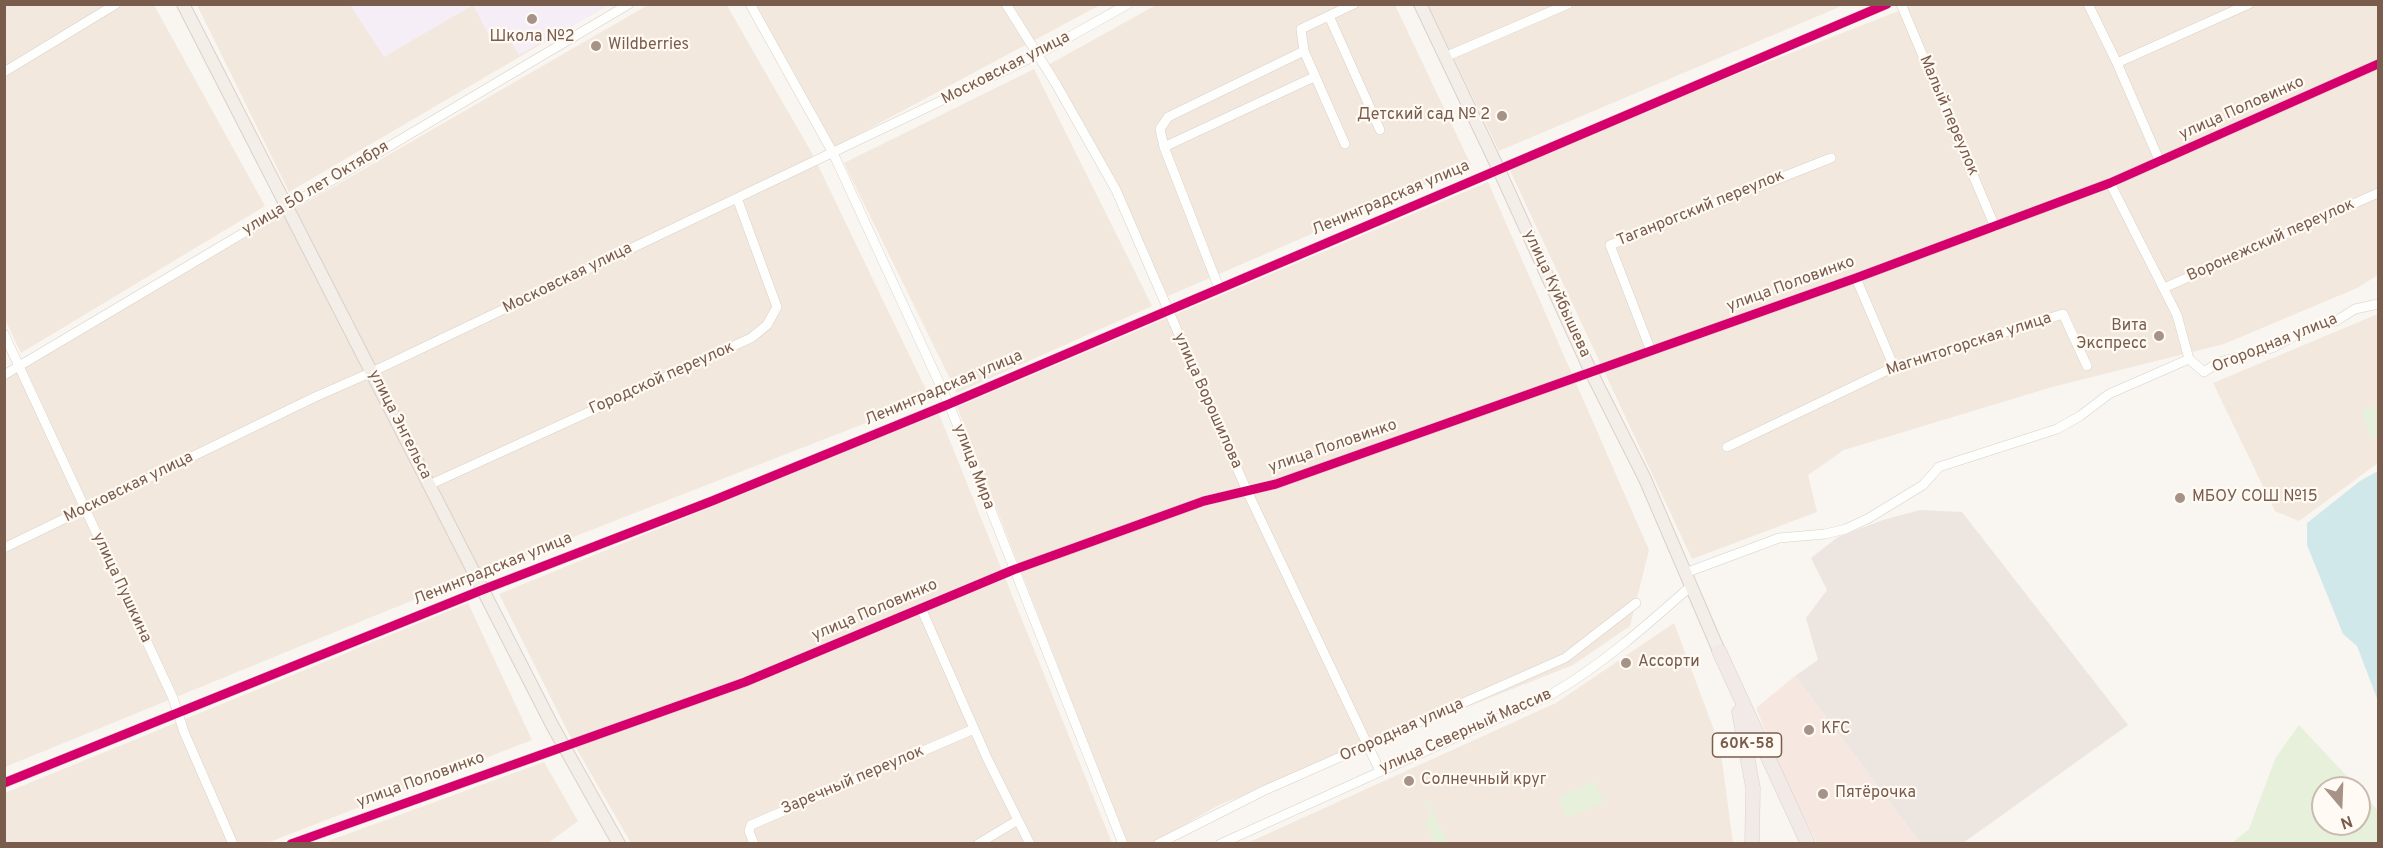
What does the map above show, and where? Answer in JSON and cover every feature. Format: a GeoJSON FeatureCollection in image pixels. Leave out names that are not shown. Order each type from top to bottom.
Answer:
{"type":"FeatureCollection","features":[{"type":"Feature","properties":{"kind":"highway","name":"60К-58"},"geometry":{"type":"LineString","coordinates":[[1719,651],[1734,694],[1749,757],[1753,788],[1752,843]]}},
{"type":"Feature","properties":{"kind":"highway"},"geometry":{"type":"LineString","coordinates":[[1719,651],[1808,843]]}},
{"type":"Feature","properties":{"kind":"main road","name":"улица Энгельса"},"geometry":{"type":"LineString","coordinates":[[183,4],[563,746],[619,843]]}},
{"type":"Feature","properties":{"kind":"main road","name":"улица Куйбышева"},"geometry":{"type":"LineString","coordinates":[[1419,4],[1499,170],[1591,372],[1645,479],[1719,651]]}},
{"type":"Feature","properties":{"kind":"street"},"geometry":{"type":"LineString","coordinates":[[4,72],[116,4]]}},
{"type":"Feature","properties":{"kind":"street","name":"улица 50 лет Октября"},"geometry":{"type":"LineString","coordinates":[[4,375],[629,4]]}},
{"type":"Feature","properties":{"kind":"street","name":"улица Мира"},"geometry":{"type":"LineString","coordinates":[[750,4],[833,153],[949,404],[1123,843]]}},
{"type":"Feature","properties":{"kind":"street","name":"улица Ворошилова"},"geometry":{"type":"LineString","coordinates":[[1006,4],[1056,84],[1116,190],[1247,491],[1380,771]]}},
{"type":"Feature","properties":{"kind":"street","name":"Московская улица"},"geometry":{"type":"LineString","coordinates":[[4,548],[315,397],[372,372],[1037,55],[1128,4]]}},
{"type":"Feature","properties":{"kind":"street"},"geometry":{"type":"LineString","coordinates":[[1344,144],[1304,51],[1301,29],[1354,4]]}},
{"type":"Feature","properties":{"kind":"street"},"geometry":{"type":"LineString","coordinates":[[1445,57],[1568,4]]}},
{"type":"Feature","properties":{"kind":"street","name":"Малый переулок"},"geometry":{"type":"LineString","coordinates":[[1901,4],[1995,227]]}},
{"type":"Feature","properties":{"kind":"street"},"geometry":{"type":"LineString","coordinates":[[2088,4],[2117,63],[2160,162]]}},
{"type":"Feature","properties":{"kind":"street"},"geometry":{"type":"LineString","coordinates":[[2117,63],[2249,4]]}},
{"type":"Feature","properties":{"kind":"street","name":"Ленинградская улица"},"geometry":{"type":"LineString","coordinates":[[4,783],[178,715],[482,590],[712,501],[949,404],[1880,6]]}},
{"type":"Feature","properties":{"kind":"street"},"geometry":{"type":"LineString","coordinates":[[1329,16],[1380,130]]}},
{"type":"Feature","properties":{"kind":"street"},"geometry":{"type":"LineString","coordinates":[[1219,288],[1164,147],[1160,129],[1168,117],[1304,51]]}},
{"type":"Feature","properties":{"kind":"street","name":"улица Половинко"},"geometry":{"type":"LineString","coordinates":[[291,843],[745,682],[1013,570],[1204,501],[1287,480],[1995,227],[2160,162],[2379,64]]}},
{"type":"Feature","properties":{"kind":"street"},"geometry":{"type":"LineString","coordinates":[[1164,147],[1314,76]]}},
{"type":"Feature","properties":{"kind":"street","name":"Таганрогский переулок"},"geometry":{"type":"LineString","coordinates":[[1651,351],[1610,245],[1831,158]]}},
{"type":"Feature","properties":{"kind":"street"},"geometry":{"type":"LineString","coordinates":[[2110,183],[2177,315],[2189,359]]}},
{"type":"Feature","properties":{"kind":"street","name":"Воронежский переулок"},"geometry":{"type":"LineString","coordinates":[[2164,288],[2379,193]]}},
{"type":"Feature","properties":{"kind":"street","name":"Городской переулок"},"geometry":{"type":"LineString","coordinates":[[429,484],[751,338],[767,325],[777,307],[737,198]]}},
{"type":"Feature","properties":{"kind":"street"},"geometry":{"type":"LineString","coordinates":[[1856,278],[1894,367]]}},
{"type":"Feature","properties":{"kind":"street","name":"Огородная улица"},"geometry":{"type":"LineString","coordinates":[[1685,573],[1779,538],[1825,534],[1846,529],[1869,518],[1923,485],[1940,467],[2057,429],[2080,416],[2109,394],[2189,359],[2204,372],[2220,362],[2272,348],[2302,331],[2336,321],[2355,309],[2379,304]]}},
{"type":"Feature","properties":{"kind":"street","name":"Магнитогорская улица"},"geometry":{"type":"LineString","coordinates":[[1726,447],[1894,367],[2063,314],[2087,366]]}},
{"type":"Feature","properties":{"kind":"street","name":"улица Пушкина"},"geometry":{"type":"LineString","coordinates":[[4,334],[173,698],[184,732],[233,843]]}},
{"type":"Feature","properties":{"kind":"street","name":"улица Северный Массив"},"geometry":{"type":"LineString","coordinates":[[1220,843],[1522,709],[1579,678],[1644,628],[1691,586]]}},
{"type":"Feature","properties":{"kind":"street","name":"Огородная улица"},"geometry":{"type":"LineString","coordinates":[[1158,843],[1263,791],[1565,658],[1636,603]]}},
{"type":"Feature","properties":{"kind":"street"},"geometry":{"type":"LineString","coordinates":[[921,608],[974,729],[1030,843]]}},
{"type":"Feature","properties":{"kind":"street","name":"Заречный переулок"},"geometry":{"type":"LineString","coordinates":[[754,843],[749,831],[750,825],[974,729]]}},
{"type":"Feature","properties":{"kind":"street"},"geometry":{"type":"LineString","coordinates":[[978,843],[1018,820]]}},
{"type":"Feature","properties":{"kind":"shaded area"},"geometry":{"type":"Polygon","coordinates":[[[726,4],[813,155],[930,398],[450,585],[5,767],[4,377],[648,5],[726,4]]]}},
{"type":"Feature","properties":{"kind":"shaded area"},"geometry":{"type":"Polygon","coordinates":[[[4,5],[154,5],[265,206],[21,353],[4,317],[4,5]]]}},
{"type":"Feature","properties":{"kind":"shaded area"},"geometry":{"type":"Polygon","coordinates":[[[197,5],[608,5],[289,192],[197,5]]]}},
{"type":"Feature","properties":{"kind":"shaded area","name":"Школа №2"},"geometry":{"type":"Polygon","coordinates":[[[350,5],[473,5],[384,57],[350,5]]]}},
{"type":"Feature","properties":{"kind":"shaded area","name":"Школа №2"},"geometry":{"type":"Polygon","coordinates":[[[473,5],[610,5],[519,55],[506,34],[491,40],[473,5]]]}},
{"type":"Feature","properties":{"kind":"shaded area"},"geometry":{"type":"Polygon","coordinates":[[[756,5],[1100,5],[835,147],[756,5]]]}},
{"type":"Feature","properties":{"kind":"shaded area"},"geometry":{"type":"Polygon","coordinates":[[[1156,5],[1395,5],[1471,165],[1168,296],[1048,65],[1156,5]]]}},
{"type":"Feature","properties":{"kind":"shaded area"},"geometry":{"type":"Polygon","coordinates":[[[1428,5],[1844,5],[1499,151],[1428,5]]]}},
{"type":"Feature","properties":{"kind":"shaded area"},"geometry":{"type":"Polygon","coordinates":[[[1914,5],[2378,5],[2378,275],[2357,288],[2224,344],[2052,387],[1844,450],[1808,475],[1817,512],[1692,559],[1507,164],[1914,5]]]}},
{"type":"Feature","properties":{"kind":"shaded area"},"geometry":{"type":"Polygon","coordinates":[[[1034,69],[1152,306],[957,393],[844,163],[1034,69]]]}},
{"type":"Feature","properties":{"kind":"shaded area"},"geometry":{"type":"Polygon","coordinates":[[[1488,182],[1649,550],[1630,626],[1573,665],[1219,805],[1153,843],[1127,843],[957,407],[1488,182]]]}},
{"type":"Feature","properties":{"kind":"shaded area"},"geometry":{"type":"Polygon","coordinates":[[[2378,314],[2378,463],[2299,521],[2275,511],[2213,383],[2378,314]]]}},
{"type":"Feature","properties":{"kind":"shaded area"},"geometry":{"type":"Polygon","coordinates":[[[939,414],[1112,843],[631,843],[575,746],[499,594],[939,414]]]}},
{"type":"Feature","properties":{"kind":"shaded area"},"geometry":{"type":"Polygon","coordinates":[[[1920,510],[1962,512],[2128,725],[1963,843],[1920,843],[1795,676],[1818,660],[1806,618],[1827,590],[1811,558],[1838,537],[1883,520],[1920,510]]]}},
{"type":"Feature","properties":{"kind":"shaded area"},"geometry":{"type":"Polygon","coordinates":[[[468,603],[532,740],[267,843],[5,844],[5,793],[468,603]]]}},
{"type":"Feature","properties":{"kind":"shaded area"},"geometry":{"type":"Polygon","coordinates":[[[1674,623],[1720,746],[1733,843],[1245,844],[1556,703],[1674,623]]]}},
{"type":"Feature","properties":{"kind":"shaded area"},"geometry":{"type":"Polygon","coordinates":[[[1795,676],[1920,843],[1817,843],[1788,786],[1756,708],[1795,676]]]}},
{"type":"Feature","properties":{"kind":"shaded area"},"geometry":{"type":"Polygon","coordinates":[[[544,762],[578,821],[548,843],[323,843],[544,762]]]}},
{"type":"Feature","properties":{"kind":"green space"},"geometry":{"type":"Polygon","coordinates":[[[2378,405],[2378,435],[2372,440],[2361,411],[2378,405]]]}},
{"type":"Feature","properties":{"kind":"green space"},"geometry":{"type":"Polygon","coordinates":[[[2299,725],[2347,776],[2311,776],[2311,836],[2371,836],[2371,803],[2378,811],[2378,843],[2232,843],[2249,829],[2276,757],[2299,725]]]}},
{"type":"Feature","properties":{"kind":"green space"},"geometry":{"type":"Polygon","coordinates":[[[1595,781],[1604,802],[1567,818],[1558,797],[1595,781]]]}},
{"type":"Feature","properties":{"kind":"green space"},"geometry":{"type":"Polygon","coordinates":[[[1428,801],[1447,843],[1434,843],[1425,825],[1431,815],[1425,803],[1428,801]]]}},
{"type":"Feature","properties":{"kind":"water"},"geometry":{"type":"Polygon","coordinates":[[[2378,471],[2378,701],[2357,646],[2343,634],[2307,545],[2307,523],[2360,481],[2378,471]]]}},
{"type":"Feature","properties":{"kind":"cycle path"},"geometry":{"type":"LineString","coordinates":[[4,783],[482,590],[712,501],[949,404],[1887,4]]}},
{"type":"Feature","properties":{"kind":"cycle path"},"geometry":{"type":"LineString","coordinates":[[291,844],[745,682],[1013,570],[1204,501],[1276,484],[1856,278],[2110,183],[2378,64]]}},
{"type":"Feature","properties":{"kind":"place","name":"Школа №2"},"geometry":{"type":"Point","coordinates":[532,19]}},
{"type":"Feature","properties":{"kind":"place","name":"Wildberries"},"geometry":{"type":"Point","coordinates":[596,46]}},
{"type":"Feature","properties":{"kind":"place","name":"Детский сад № 2"},"geometry":{"type":"Point","coordinates":[1502,116]}},
{"type":"Feature","properties":{"kind":"place","name":"Вита Экспресс"},"geometry":{"type":"Point","coordinates":[2159,336]}},
{"type":"Feature","properties":{"kind":"place","name":"МБОУ СОШ №15"},"geometry":{"type":"Point","coordinates":[2180,498]}},
{"type":"Feature","properties":{"kind":"place","name":"Ассорти"},"geometry":{"type":"Point","coordinates":[1626,663]}},
{"type":"Feature","properties":{"kind":"place","name":"KFC"},"geometry":{"type":"Point","coordinates":[1809,730]}},
{"type":"Feature","properties":{"kind":"place","name":"Солнечный круг"},"geometry":{"type":"Point","coordinates":[1409,781]}},
{"type":"Feature","properties":{"kind":"place","name":"Пятёрочка"},"geometry":{"type":"Point","coordinates":[1823,794]}}]}
